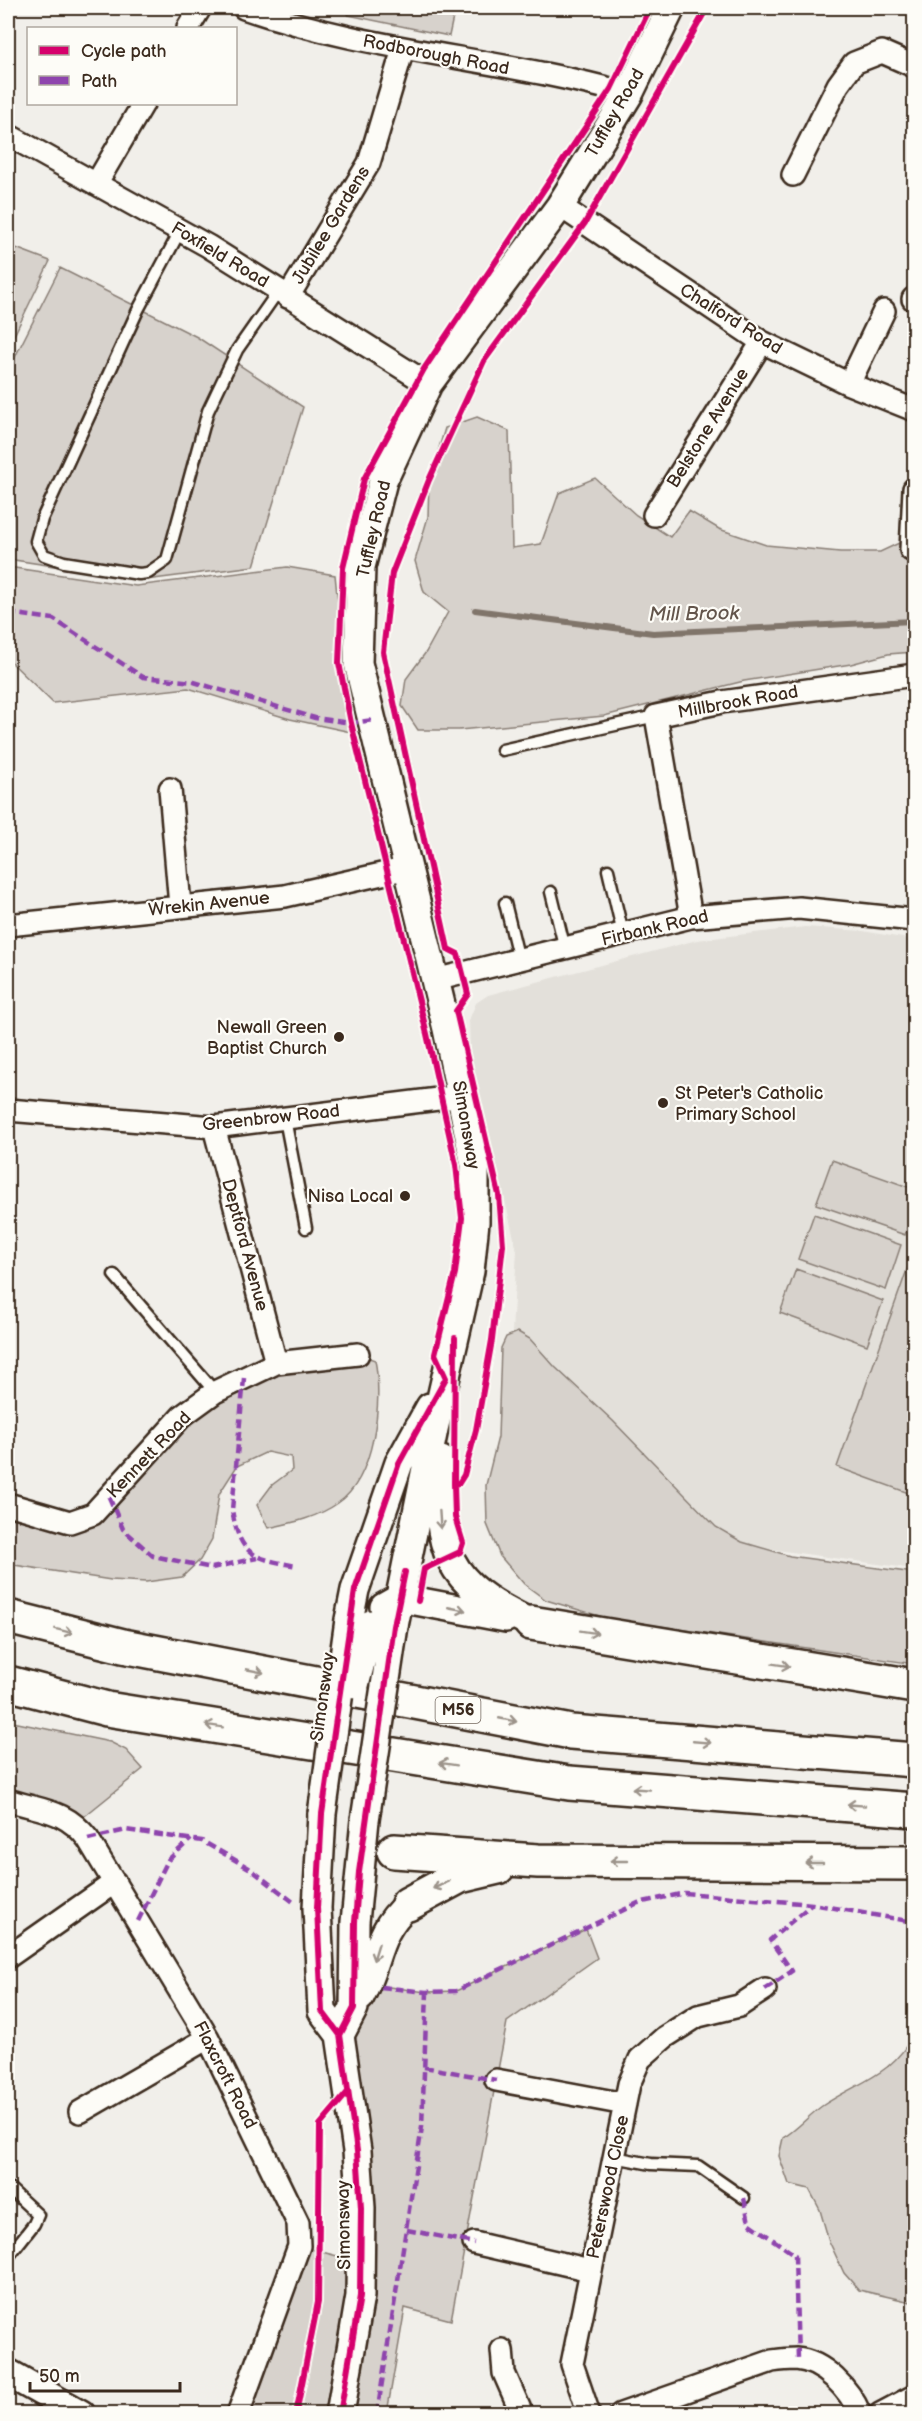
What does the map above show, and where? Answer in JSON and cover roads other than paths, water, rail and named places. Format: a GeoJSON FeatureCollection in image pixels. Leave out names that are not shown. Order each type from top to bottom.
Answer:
{"type":"FeatureCollection","features":[{"type":"Feature","properties":{"kind":"highway","name":"M56"},"geometry":{"type":"LineString","coordinates":[[8,1617],[123,1646],[572,1732],[915,1760]]}},
{"type":"Feature","properties":{"kind":"highway"},"geometry":{"type":"LineString","coordinates":[[531,1623],[915,1686]]}},
{"type":"Feature","properties":{"kind":"highway"},"geometry":{"type":"LineString","coordinates":[[8,1683],[107,1709],[568,1783],[915,1810]]}},
{"type":"Feature","properties":{"kind":"highway"},"geometry":{"type":"LineString","coordinates":[[378,1850],[538,1861],[915,1863]]}},
{"type":"Feature","properties":{"kind":"highway"},"geometry":{"type":"LineString","coordinates":[[408,1904],[427,1891],[460,1876],[500,1866],[538,1861]]}},
{"type":"Feature","properties":{"kind":"street"},"geometry":{"type":"LineString","coordinates":[[189,27],[200,8]]}},
{"type":"Feature","properties":{"kind":"street","name":"Rodborough Road"},"geometry":{"type":"LineString","coordinates":[[244,8],[288,23],[403,50],[629,94]]}},
{"type":"Feature","properties":{"kind":"street","name":"Tuffley Road"},"geometry":{"type":"LineString","coordinates":[[435,980],[358,663],[361,567],[383,481],[428,384],[560,206],[629,94],[671,8]]}},
{"type":"Feature","properties":{"kind":"street","name":"Jubilee Gardens"},"geometry":{"type":"LineString","coordinates":[[283,294],[369,163],[403,50]]}},
{"type":"Feature","properties":{"kind":"street"},"geometry":{"type":"LineString","coordinates":[[793,175],[838,85],[854,63],[882,52],[915,66]]}},
{"type":"Feature","properties":{"kind":"street"},"geometry":{"type":"LineString","coordinates":[[96,184],[142,105]]}},
{"type":"Feature","properties":{"kind":"street","name":"Foxfield Road"},"geometry":{"type":"LineString","coordinates":[[8,135],[180,231],[428,384]]}},
{"type":"Feature","properties":{"kind":"street","name":"Chalford Road"},"geometry":{"type":"LineString","coordinates":[[560,206],[762,342],[849,384],[915,410]]}},
{"type":"Feature","properties":{"kind":"street"},"geometry":{"type":"LineString","coordinates":[[849,384],[884,311]]}},
{"type":"Feature","properties":{"kind":"street","name":"Belstone Avenue"},"geometry":{"type":"LineString","coordinates":[[654,515],[762,342]]}},
{"type":"Feature","properties":{"kind":"street"},"geometry":{"type":"LineString","coordinates":[[910,550],[915,489]]}},
{"type":"Feature","properties":{"kind":"street","name":"Millbrook Road"},"geometry":{"type":"LineString","coordinates":[[691,917],[656,716],[722,702],[915,675]]}},
{"type":"Feature","properties":{"kind":"street"},"geometry":{"type":"LineString","coordinates":[[170,789],[180,906]]}},
{"type":"Feature","properties":{"kind":"street","name":"Wrekin Avenue"},"geometry":{"type":"LineString","coordinates":[[8,925],[285,896],[408,868]]}},
{"type":"Feature","properties":{"kind":"street","name":"Firbank Road"},"geometry":{"type":"LineString","coordinates":[[435,980],[691,917],[799,908],[915,920]]}},
{"type":"Feature","properties":{"kind":"street","name":"Simonsway"},"geometry":{"type":"LineString","coordinates":[[340,2414],[360,2296],[361,2208],[357,2151],[340,2035],[322,2011],[316,1908],[322,1814],[337,1707],[371,1623],[400,1598],[470,1270],[475,1222],[475,1165],[462,1096],[435,980]]}},
{"type":"Feature","properties":{"kind":"street","name":"Greenbrow Road"},"geometry":{"type":"LineString","coordinates":[[8,1110],[214,1127],[462,1096]]}},
{"type":"Feature","properties":{"kind":"street","name":"Deptford Avenue"},"geometry":{"type":"LineString","coordinates":[[214,1127],[276,1363]]}},
{"type":"Feature","properties":{"kind":"street","name":"Kennett Road"},"geometry":{"type":"LineString","coordinates":[[8,1504],[70,1522],[93,1514],[182,1416],[215,1392],[276,1363],[358,1354]]}},
{"type":"Feature","properties":{"kind":"street"},"geometry":{"type":"LineString","coordinates":[[446,1378],[439,1522],[443,1542],[449,1559],[472,1590],[494,1606],[531,1623]]}},
{"type":"Feature","properties":{"kind":"street","name":"Simonsway"},"geometry":{"type":"LineString","coordinates":[[340,2035],[354,2008],[355,1922],[378,1850],[365,1820],[371,1623],[355,1590],[399,1463],[446,1378]]}},
{"type":"Feature","properties":{"kind":"street"},"geometry":{"type":"LineString","coordinates":[[400,1598],[531,1623]]}},
{"type":"Feature","properties":{"kind":"street","name":"Flaxcroft Road"},"geometry":{"type":"LineString","coordinates":[[8,1800],[59,1814],[76,1823],[116,1882],[208,2038],[298,2223],[299,2246],[238,2414]]}},
{"type":"Feature","properties":{"kind":"street"},"geometry":{"type":"LineString","coordinates":[[321,1842],[378,1850]]}},
{"type":"Feature","properties":{"kind":"street"},"geometry":{"type":"LineString","coordinates":[[8,1957],[116,1882]]}},
{"type":"Feature","properties":{"kind":"street"},"geometry":{"type":"LineString","coordinates":[[354,2008],[367,1984],[378,1944],[394,1917],[408,1904]]}},
{"type":"Feature","properties":{"kind":"street","name":"Peterswood Close"},"geometry":{"type":"LineString","coordinates":[[589,2414],[572,2364],[629,2084],[640,2059],[665,2037],[698,2016],[739,2006],[765,1989]]}},
{"type":"Feature","properties":{"kind":"street"},"geometry":{"type":"LineString","coordinates":[[80,2112],[208,2038]]}},
{"type":"Feature","properties":{"kind":"street","name":"Peterswood Close"},"geometry":{"type":"LineString","coordinates":[[496,2080],[625,2104]]}},
{"type":"Feature","properties":{"kind":"street","name":"Peterswood Close"},"geometry":{"type":"LineString","coordinates":[[474,2243],[590,2270]]}},
{"type":"Feature","properties":{"kind":"street"},"geometry":{"type":"LineString","coordinates":[[502,2350],[504,2373],[522,2414]]}},
{"type":"Feature","properties":{"kind":"street"},"geometry":{"type":"LineString","coordinates":[[621,2414],[772,2361],[798,2359],[827,2371],[854,2400],[860,2414]]}},
{"type":"Feature","properties":{"kind":"street"},"geometry":{"type":"LineString","coordinates":[[8,2373],[81,2414]]}},
{"type":"Feature","properties":{"kind":"street"},"geometry":{"type":"LineString","coordinates":[[880,2414],[915,2396]]}},
{"type":"Feature","properties":{"kind":"lane"},"geometry":{"type":"LineString","coordinates":[[180,231],[138,310],[42,519],[36,542],[44,555],[64,562],[139,574],[159,567],[167,560],[208,411],[237,350],[283,294]]}},
{"type":"Feature","properties":{"kind":"lane"},"geometry":{"type":"LineString","coordinates":[[502,750],[656,716]]}},
{"type":"Feature","properties":{"kind":"lane"},"geometry":{"type":"LineString","coordinates":[[608,870],[623,934]]}},
{"type":"Feature","properties":{"kind":"lane"},"geometry":{"type":"LineString","coordinates":[[551,892],[565,949]]}},
{"type":"Feature","properties":{"kind":"lane"},"geometry":{"type":"LineString","coordinates":[[505,903],[519,960]]}},
{"type":"Feature","properties":{"kind":"lane"},"geometry":{"type":"LineString","coordinates":[[285,1119],[306,1228]]}},
{"type":"Feature","properties":{"kind":"lane"},"geometry":{"type":"LineString","coordinates":[[114,1275],[215,1392]]}},
{"type":"Feature","properties":{"kind":"lane"},"geometry":{"type":"LineString","coordinates":[[614,2157],[651,2164],[698,2166],[744,2198]]}},
{"type":"Feature","properties":{"kind":"lane"},"geometry":{"type":"LineString","coordinates":[[8,2187],[38,2215],[34,2224],[8,2257]]}},
{"type":"Feature","properties":{"kind":"waterway","name":"Mill Brook"},"geometry":{"type":"LineString","coordinates":[[475,610],[653,633],[914,621]]}},
{"type":"Feature","properties":{"kind":"place","name":"Newall Green Baptist Church"},"geometry":{"type":"Point","coordinates":[339,1037]}},
{"type":"Feature","properties":{"kind":"place","name":"St Peter's Catholic Primary School"},"geometry":{"type":"Point","coordinates":[663,1103]}},
{"type":"Feature","properties":{"kind":"place","name":"Nisa Local"},"geometry":{"type":"Point","coordinates":[405,1196]}}]}
